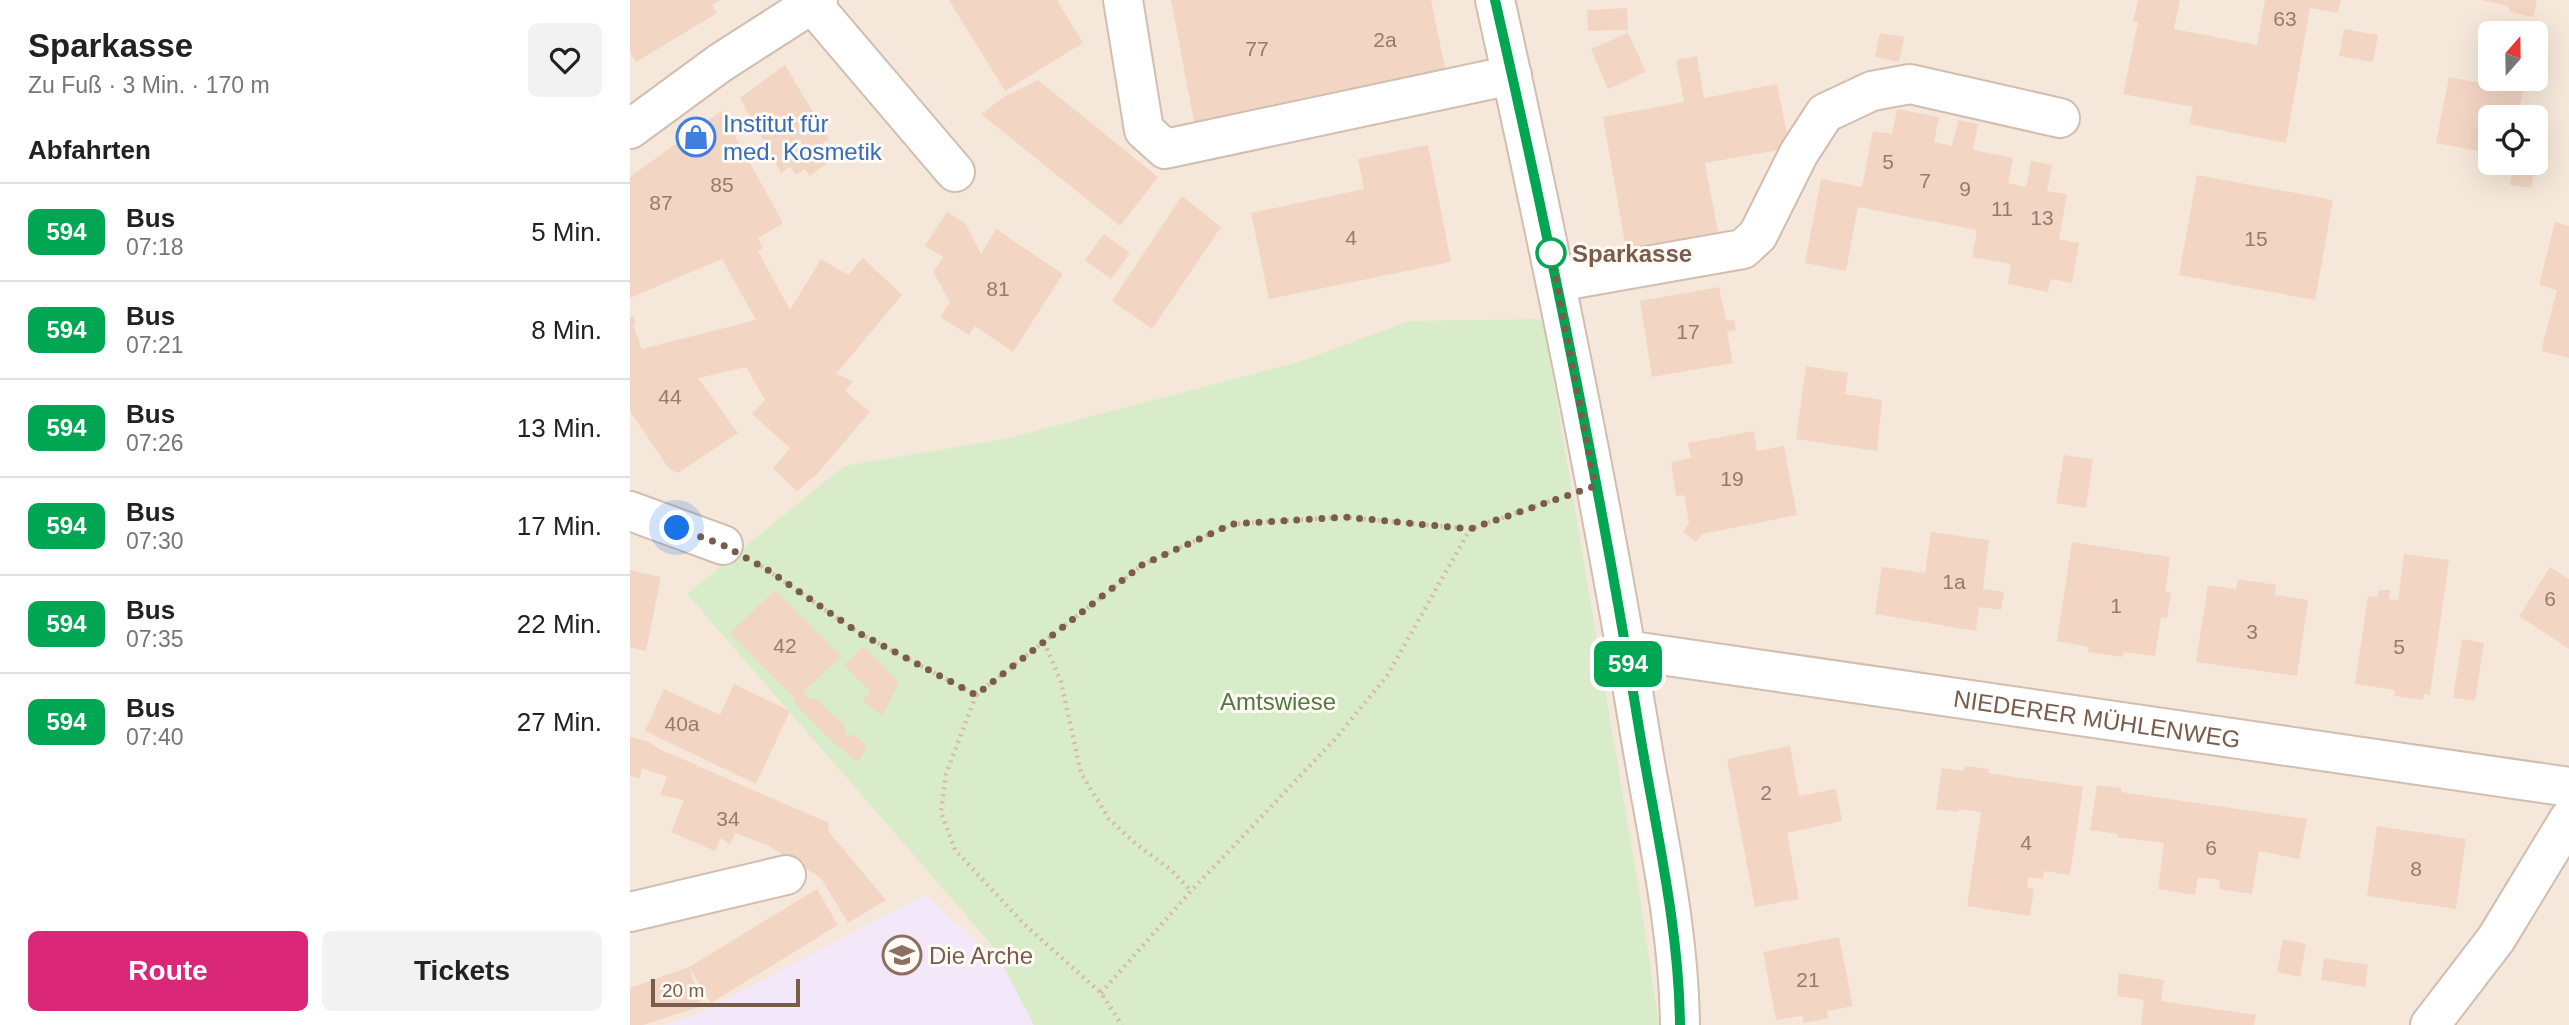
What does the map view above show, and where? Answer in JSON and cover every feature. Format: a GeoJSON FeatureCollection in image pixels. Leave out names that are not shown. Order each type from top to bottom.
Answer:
{"type":"FeatureCollection","features":[{"type":"Feature","properties":{"kind":"street"},"geometry":{"type":"LineString","coordinates":[[1123,0],[1144,130],[1165,149],[1512,75]]}},
{"type":"Feature","properties":{"kind":"street"},"geometry":{"type":"LineString","coordinates":[[1495,0],[1556,282],[1626,650],[1671,913],[1680,1025]]}},
{"type":"Feature","properties":{"kind":"street"},"geometry":{"type":"LineString","coordinates":[[630,129],[720,62],[815,2],[955,172]]}},
{"type":"Feature","properties":{"kind":"street"},"geometry":{"type":"LineString","coordinates":[[1556,282],[1743,250],[1758,235],[1799,153],[1825,113],[1872,91],[1910,84],[2060,118]]}},
{"type":"Feature","properties":{"kind":"street"},"geometry":{"type":"LineString","coordinates":[[630,511],[723,545]]}},
{"type":"Feature","properties":{"kind":"street","name":"NIEDERER MÜHLENWEG"},"geometry":{"type":"LineString","coordinates":[[1626,650],[2569,787]]}},
{"type":"Feature","properties":{"kind":"street"},"geometry":{"type":"LineString","coordinates":[[2430,1025],[2496,939],[2569,819]]}},
{"type":"Feature","properties":{"kind":"street"},"geometry":{"type":"LineString","coordinates":[[630,912],[786,875]]}},
{"type":"Feature","properties":{"kind":"path"},"geometry":{"type":"LineString","coordinates":[[1122,1025],[1101,993],[1024,924],[955,849],[941,812],[944,786],[976,695],[1142,565],[1232,524],[1345,517],[1470,529],[1595,486]]}},
{"type":"Feature","properties":{"kind":"path"},"geometry":{"type":"LineString","coordinates":[[1101,993],[1191,891],[1336,738],[1387,676],[1470,529]]}},
{"type":"Feature","properties":{"kind":"path"},"geometry":{"type":"LineString","coordinates":[[723,545],[768,570],[859,633],[976,695]]}},
{"type":"Feature","properties":{"kind":"path"},"geometry":{"type":"LineString","coordinates":[[1044,642],[1061,682],[1081,772],[1109,819],[1136,844],[1170,869],[1191,891]]}},
{"type":"Feature","properties":{"kind":"shaded area"},"geometry":{"type":"Polygon","coordinates":[[[630,0],[2569,0],[2569,1025],[630,1025],[630,0]]]}},
{"type":"Feature","properties":{"kind":"shaded area","name":"Die Arche"},"geometry":{"type":"Polygon","coordinates":[[[925,895],[1072,1025],[663,1025],[696,1015],[925,895]]]}},
{"type":"Feature","properties":{"kind":"green space","name":"Amtswiese"},"geometry":{"type":"Polygon","coordinates":[[[1543,319],[1659,1025],[1034,1025],[992,945],[687,594],[844,466],[1005,439],[1299,362],[1409,321],[1543,319]]]}},
{"type":"Feature","properties":{"kind":"building"},"geometry":{"type":"Polygon","coordinates":[[[630,0],[720,0],[712,5],[717,13],[636,62],[630,52],[630,0]]]}},
{"type":"Feature","properties":{"kind":"building"},"geometry":{"type":"Polygon","coordinates":[[[949,0],[1057,0],[1083,43],[1005,91],[949,0]]]}},
{"type":"Feature","properties":{"kind":"building"},"geometry":{"type":"Polygon","coordinates":[[[1171,0],[1431,0],[1447,77],[1195,127],[1171,0]]]}},
{"type":"Feature","properties":{"kind":"building"},"geometry":{"type":"Polygon","coordinates":[[[2138,0],[2180,0],[2174,29],[2257,45],[2265,0],[2341,0],[2338,13],[2310,8],[2286,143],[2189,124],[2193,107],[2123,94],[2138,22],[2133,22],[2138,0]]]}},
{"type":"Feature","properties":{"kind":"building"},"geometry":{"type":"Polygon","coordinates":[[[2482,0],[2537,0],[2533,17],[2511,12],[2507,6],[2482,0]]]}},
{"type":"Feature","properties":{"kind":"building"},"geometry":{"type":"Polygon","coordinates":[[[1627,8],[1628,30],[1588,31],[1587,10],[1627,8]]]}},
{"type":"Feature","properties":{"kind":"building"},"geometry":{"type":"Polygon","coordinates":[[[2344,29],[2378,35],[2373,62],[2339,56],[2344,29]]]}},
{"type":"Feature","properties":{"kind":"building"},"geometry":{"type":"Polygon","coordinates":[[[1628,33],[1646,72],[1608,89],[1591,49],[1628,33]]]}},
{"type":"Feature","properties":{"kind":"building"},"geometry":{"type":"Polygon","coordinates":[[[1880,33],[1904,37],[1899,62],[1875,57],[1880,33]]]}},
{"type":"Feature","properties":{"kind":"building"},"geometry":{"type":"Polygon","coordinates":[[[1697,56],[1704,98],[1777,84],[1790,148],[1705,163],[1718,232],[1687,238],[1688,246],[1662,251],[1661,243],[1626,249],[1603,117],[1684,102],[1676,60],[1697,56]]]}},
{"type":"Feature","properties":{"kind":"building"},"geometry":{"type":"Polygon","coordinates":[[[785,65],[829,139],[820,145],[831,160],[810,176],[805,169],[796,175],[790,167],[781,173],[740,98],[785,65]]]}},
{"type":"Feature","properties":{"kind":"building"},"geometry":{"type":"Polygon","coordinates":[[[2449,77],[2478,82],[2478,91],[2523,91],[2520,105],[2478,105],[2478,151],[2436,143],[2449,77]]]}},
{"type":"Feature","properties":{"kind":"building"},"geometry":{"type":"Polygon","coordinates":[[[1038,80],[1158,177],[1120,226],[981,114],[1004,97],[1038,80]]]}},
{"type":"Feature","properties":{"kind":"building"},"geometry":{"type":"Polygon","coordinates":[[[1897,109],[1939,117],[1934,142],[1952,146],[1958,120],[1978,124],[1973,150],[2013,158],[2008,183],[2026,187],[2031,161],[2052,165],[2047,191],[2067,194],[2059,239],[2079,243],[2072,283],[2051,279],[2048,292],[2008,284],[2011,264],[1972,257],[1977,230],[1858,207],[1846,271],[1805,263],[1821,179],[1862,187],[1873,131],[1892,134],[1897,109]]]}},
{"type":"Feature","properties":{"kind":"building"},"geometry":{"type":"Polygon","coordinates":[[[721,111],[782,221],[782,224],[758,238],[763,248],[758,251],[790,310],[821,259],[848,275],[863,258],[902,295],[836,374],[853,381],[845,391],[870,412],[816,475],[797,491],[773,468],[790,448],[752,414],[765,400],[746,367],[698,378],[738,433],[678,473],[669,469],[630,411],[630,318],[633,316],[636,324],[633,325],[642,349],[756,320],[722,259],[630,298],[630,177],[721,111]]]}},
{"type":"Feature","properties":{"kind":"building"},"geometry":{"type":"Polygon","coordinates":[[[1428,145],[1451,262],[1269,299],[1251,213],[1364,189],[1358,159],[1428,145]]]}},
{"type":"Feature","properties":{"kind":"building"},"geometry":{"type":"Polygon","coordinates":[[[2197,175],[2333,200],[2315,300],[2179,275],[2197,175]]]}},
{"type":"Feature","properties":{"kind":"building"},"geometry":{"type":"Polygon","coordinates":[[[2512,175],[2534,175],[2531,188],[2510,185],[2512,175]]]}},
{"type":"Feature","properties":{"kind":"building"},"geometry":{"type":"Polygon","coordinates":[[[1182,196],[1221,227],[1152,329],[1112,301],[1182,196]]]}},
{"type":"Feature","properties":{"kind":"building"},"geometry":{"type":"Polygon","coordinates":[[[947,212],[965,223],[981,254],[996,229],[1063,274],[1013,352],[975,326],[969,335],[940,317],[950,302],[933,272],[943,257],[925,246],[947,212]]]}},
{"type":"Feature","properties":{"kind":"building"},"geometry":{"type":"Polygon","coordinates":[[[2555,222],[2569,226],[2569,358],[2541,351],[2557,290],[2539,285],[2555,222]]]}},
{"type":"Feature","properties":{"kind":"building"},"geometry":{"type":"Polygon","coordinates":[[[1104,234],[1130,253],[1111,279],[1085,260],[1104,234]]]}},
{"type":"Feature","properties":{"kind":"building"},"geometry":{"type":"Polygon","coordinates":[[[1719,287],[1726,321],[1734,320],[1736,330],[1727,332],[1733,363],[1652,377],[1640,301],[1719,287]]]}},
{"type":"Feature","properties":{"kind":"building"},"geometry":{"type":"Polygon","coordinates":[[[1806,366],[1848,373],[1845,394],[1882,400],[1877,451],[1796,439],[1806,366]]]}},
{"type":"Feature","properties":{"kind":"building"},"geometry":{"type":"Polygon","coordinates":[[[1754,431],[1757,451],[1784,446],[1797,515],[1702,534],[1696,542],[1683,532],[1689,523],[1684,495],[1676,496],[1671,462],[1691,458],[1688,443],[1754,431]]]}},
{"type":"Feature","properties":{"kind":"building"},"geometry":{"type":"Polygon","coordinates":[[[2064,455],[2093,459],[2086,508],[2056,503],[2064,455]]]}},
{"type":"Feature","properties":{"kind":"building"},"geometry":{"type":"Polygon","coordinates":[[[1931,532],[1989,540],[1983,589],[2004,592],[2001,610],[1979,607],[1976,631],[1875,614],[1882,567],[1925,573],[1931,532]]]}},
{"type":"Feature","properties":{"kind":"building"},"geometry":{"type":"Polygon","coordinates":[[[2072,542],[2170,557],[2165,592],[2171,593],[2167,618],[2161,617],[2155,656],[2124,652],[2123,657],[2088,652],[2089,647],[2057,641],[2072,542]]]}},
{"type":"Feature","properties":{"kind":"building"},"geometry":{"type":"Polygon","coordinates":[[[2404,554],[2449,560],[2430,695],[2424,694],[2423,700],[2394,696],[2395,690],[2355,684],[2368,596],[2378,597],[2379,590],[2390,590],[2389,599],[2398,600],[2404,554]]]}},
{"type":"Feature","properties":{"kind":"building"},"geometry":{"type":"Polygon","coordinates":[[[2550,567],[2569,579],[2569,649],[2519,616],[2550,567]]]}},
{"type":"Feature","properties":{"kind":"building"},"geometry":{"type":"Polygon","coordinates":[[[630,570],[661,577],[646,651],[630,647],[630,570]]]}},
{"type":"Feature","properties":{"kind":"building"},"geometry":{"type":"Polygon","coordinates":[[[2238,579],[2276,585],[2275,595],[2308,600],[2297,676],[2196,662],[2208,585],[2236,589],[2238,579]]]}},
{"type":"Feature","properties":{"kind":"building"},"geometry":{"type":"Polygon","coordinates":[[[775,590],[841,656],[803,693],[809,699],[817,699],[845,726],[846,735],[854,735],[867,747],[858,762],[836,745],[793,702],[796,700],[730,633],[775,590]]]}},
{"type":"Feature","properties":{"kind":"building"},"geometry":{"type":"Polygon","coordinates":[[[2462,639],[2484,643],[2475,701],[2453,698],[2462,639]]]}},
{"type":"Feature","properties":{"kind":"building"},"geometry":{"type":"Polygon","coordinates":[[[863,646],[899,683],[882,716],[862,701],[871,692],[844,665],[863,646]]]}},
{"type":"Feature","properties":{"kind":"building"},"geometry":{"type":"Polygon","coordinates":[[[734,684],[790,711],[756,784],[645,731],[664,689],[720,715],[734,684]]]}},
{"type":"Feature","properties":{"kind":"building"},"geometry":{"type":"Polygon","coordinates":[[[630,737],[649,742],[697,765],[694,772],[698,766],[829,823],[828,831],[886,900],[848,923],[821,878],[769,846],[735,833],[730,845],[721,838],[715,851],[671,832],[684,800],[660,795],[667,777],[642,768],[640,778],[630,776],[630,737]]]}},
{"type":"Feature","properties":{"kind":"building"},"geometry":{"type":"Polygon","coordinates":[[[1790,746],[1799,796],[1836,789],[1842,821],[1787,833],[1799,899],[1755,907],[1727,759],[1790,746]]]}},
{"type":"Feature","properties":{"kind":"building"},"geometry":{"type":"Polygon","coordinates":[[[1965,766],[1989,769],[1988,773],[2083,787],[2070,875],[2044,871],[2043,879],[2028,877],[2027,888],[2034,889],[2030,916],[1967,906],[1981,812],[1936,809],[1942,768],[1964,771],[1965,766]]]}},
{"type":"Feature","properties":{"kind":"building"},"geometry":{"type":"Polygon","coordinates":[[[2097,785],[2121,788],[2121,792],[2307,819],[2299,859],[2259,851],[2252,894],[2219,889],[2220,880],[2198,877],[2195,895],[2158,889],[2164,843],[2117,837],[2117,834],[2090,830],[2097,785]]]}},
{"type":"Feature","properties":{"kind":"building"},"geometry":{"type":"Polygon","coordinates":[[[2377,826],[2466,839],[2456,909],[2367,896],[2377,826]]]}},
{"type":"Feature","properties":{"kind":"building"},"geometry":{"type":"Polygon","coordinates":[[[817,889],[838,925],[711,1003],[689,967],[817,889]]]}},
{"type":"Feature","properties":{"kind":"building"},"geometry":{"type":"Polygon","coordinates":[[[1839,937],[1853,1006],[1827,1011],[1828,1018],[1804,1023],[1802,1016],[1776,1020],[1763,952],[1839,937]]]}},
{"type":"Feature","properties":{"kind":"building"},"geometry":{"type":"Polygon","coordinates":[[[2283,939],[2306,944],[2300,977],[2277,972],[2283,939]]]}},
{"type":"Feature","properties":{"kind":"building"},"geometry":{"type":"Polygon","coordinates":[[[2324,958],[2368,965],[2365,987],[2321,980],[2324,958]]]}},
{"type":"Feature","properties":{"kind":"building"},"geometry":{"type":"Polygon","coordinates":[[[689,967],[702,1006],[643,1025],[630,1025],[630,988],[689,967]]]}},
{"type":"Feature","properties":{"kind":"building"},"geometry":{"type":"Polygon","coordinates":[[[2119,973],[2164,980],[2161,1001],[2256,1015],[2254,1025],[2141,1025],[2144,1000],[2117,996],[2119,973]]]}},
{"type":"Feature","properties":{"kind":"bus line","name":"594"},"geometry":{"type":"LineString","coordinates":[[1495,0],[1550,248],[1626,650],[1671,913],[1680,1025]]}},
{"type":"Feature","properties":{"kind":"place","name":"Institut für med. Kosmetik"},"geometry":{"type":"Point","coordinates":[696,137]}},
{"type":"Feature","properties":{"kind":"place","name":"Sparkasse"},"geometry":{"type":"Point","coordinates":[1551,253]}},
{"type":"Feature","properties":{"kind":"place","name":"Die Arche"},"geometry":{"type":"Point","coordinates":[902,955]}},
{"type":"Feature","properties":{"kind":"route"},"geometry":{"type":"LineString","coordinates":[[677,528],[723,545],[768,570],[859,633],[976,695],[1142,565],[1232,524],[1345,517],[1470,529],[1595,486],[1550,248],[1551,253]]}}]}
